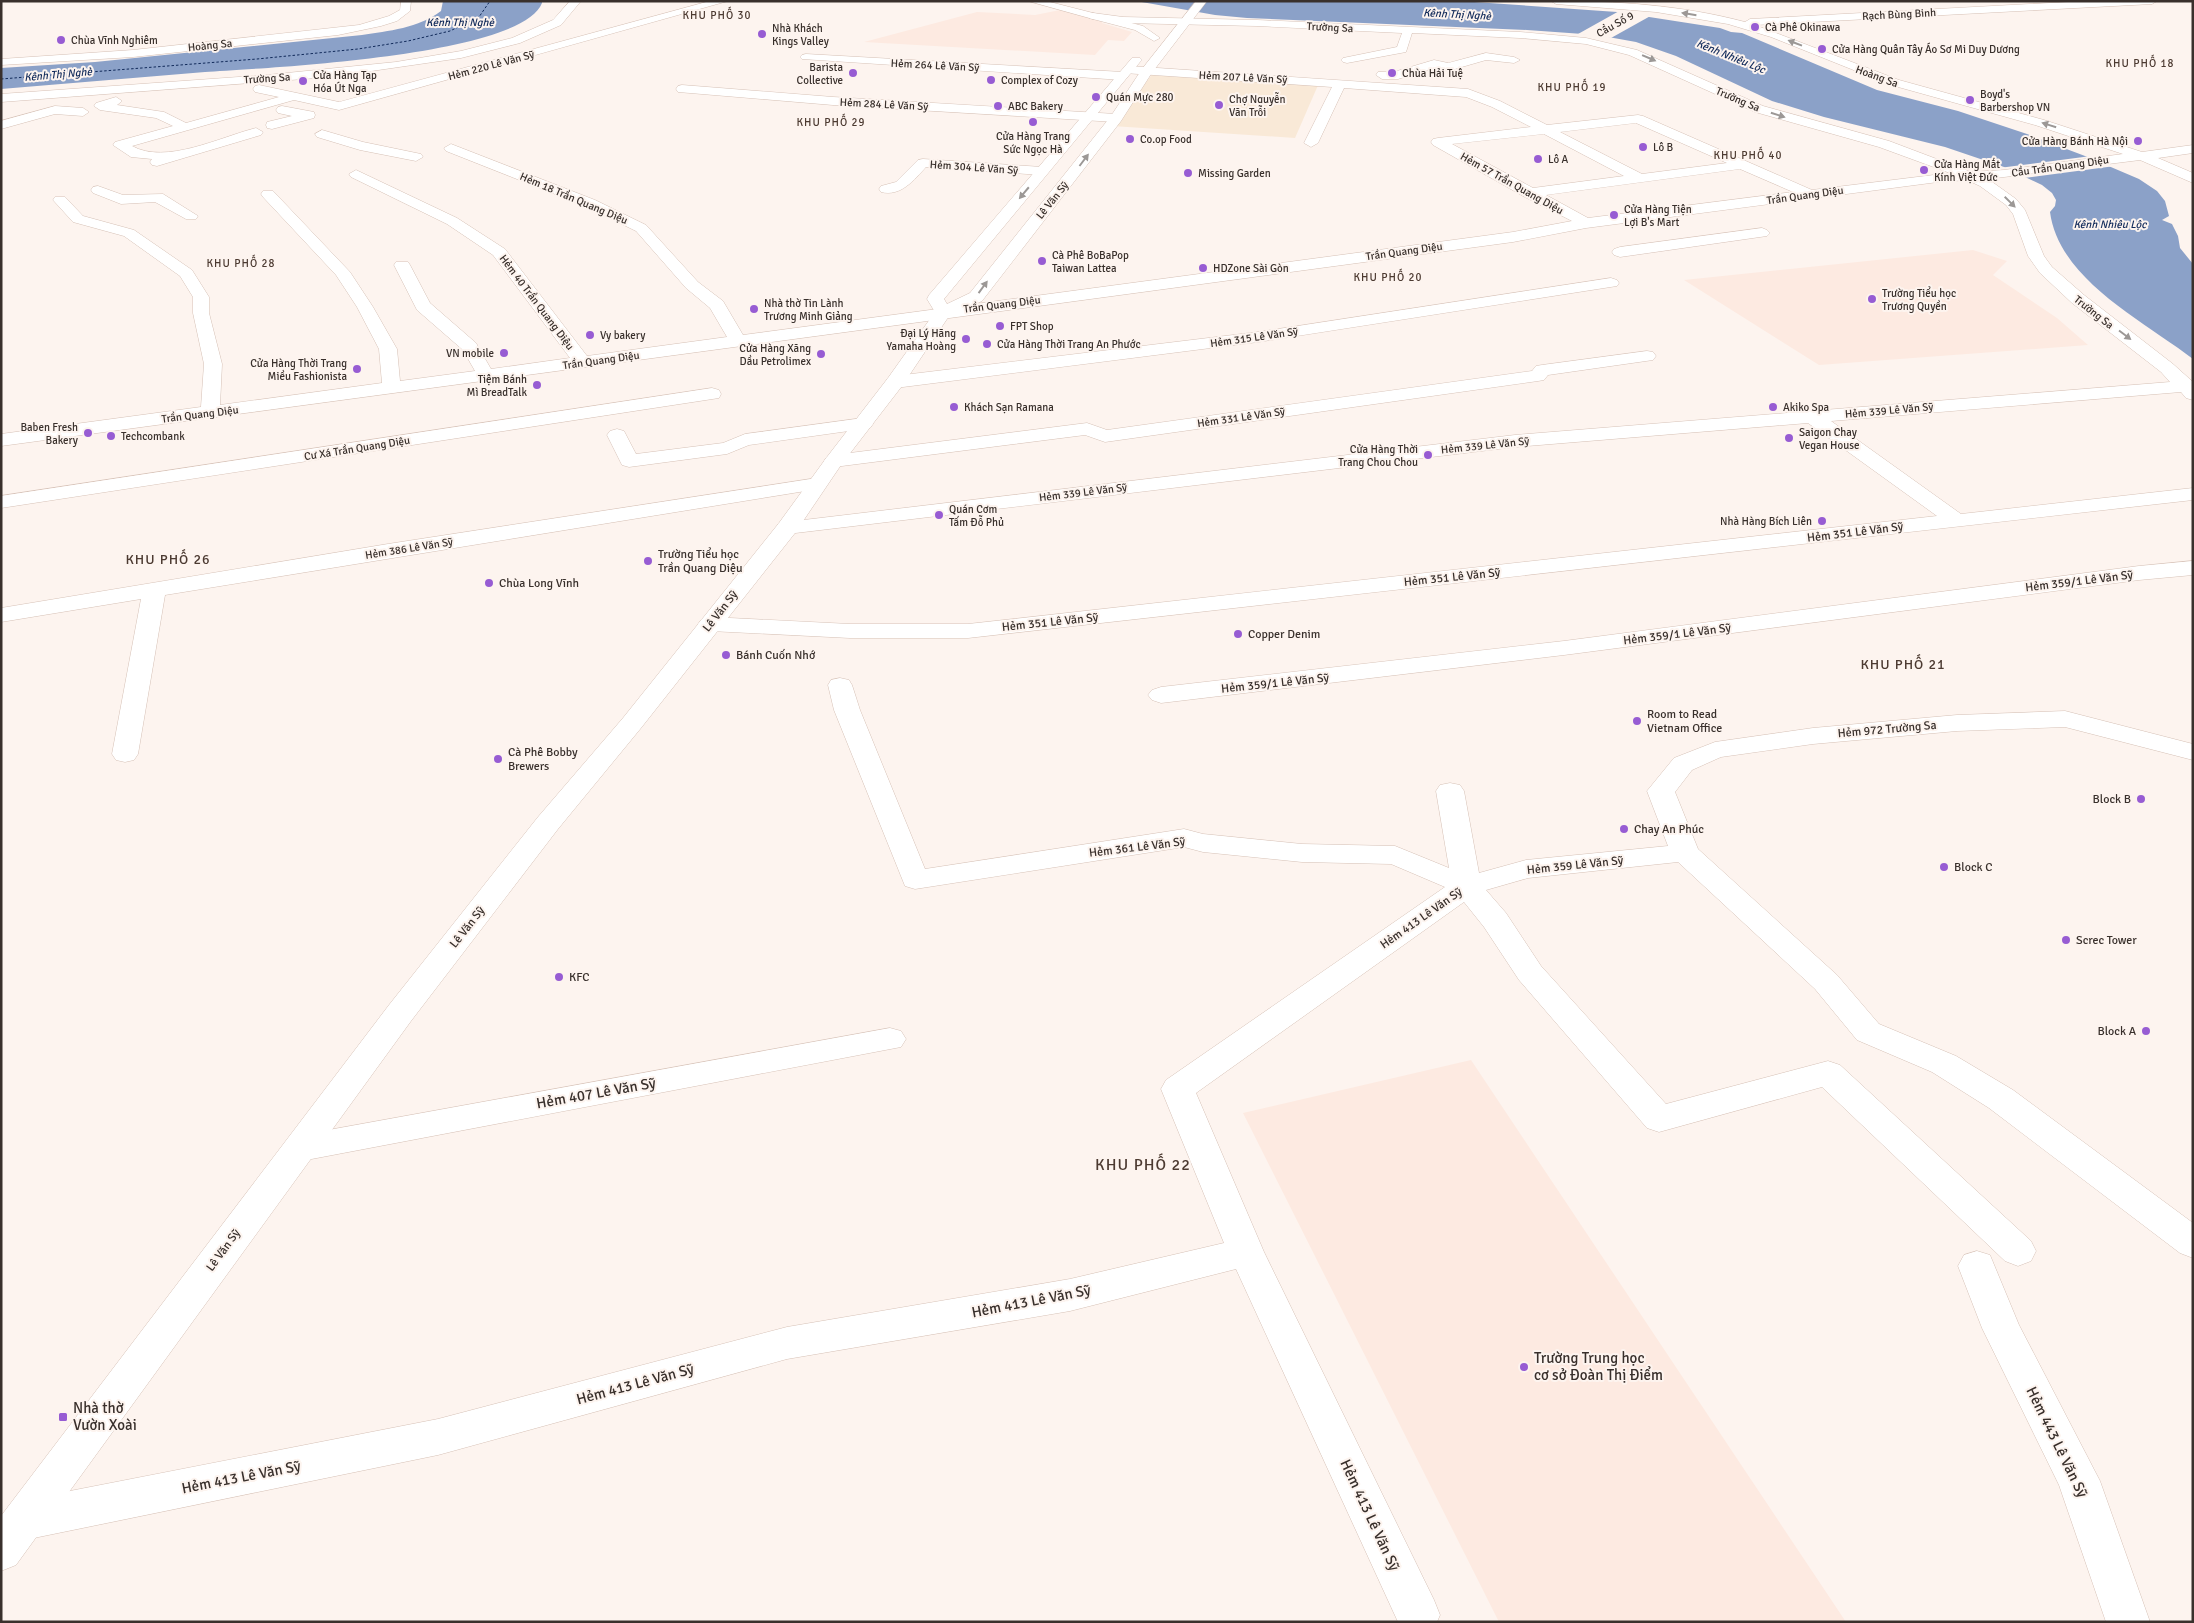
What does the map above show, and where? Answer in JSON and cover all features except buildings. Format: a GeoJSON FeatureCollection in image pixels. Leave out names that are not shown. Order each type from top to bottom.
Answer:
{"type":"FeatureCollection","features":[{"type":"Feature","properties":{"kind":"street","name":"Hoàng Sa"},"geometry":{"type":"LineString","coordinates":[[1,62],[105,57],[344,30],[395,18],[405,11],[406,1]]}},
{"type":"Feature","properties":{"kind":"street","name":"Trường Sa"},"geometry":{"type":"LineString","coordinates":[[1,98],[330,73],[415,63],[508,42],[557,23],[570,14],[576,1]]}},
{"type":"Feature","properties":{"kind":"street"},"geometry":{"type":"LineString","coordinates":[[1033,1],[1140,28],[1154,38]]}},
{"type":"Feature","properties":{"kind":"street","name":"Lê Văn Sỹ"},"geometry":{"type":"LineString","coordinates":[[1,1551],[400,1013],[548,823],[632,723],[786,528],[825,473],[895,382],[943,312],[976,297],[1116,118],[1146,72],[1202,1]]}},
{"type":"Feature","properties":{"kind":"street","name":"Hoàng Sa"},"geometry":{"type":"LineString","coordinates":[[1556,1],[1636,12],[1696,15],[1736,24],[1776,36],[1894,83],[2034,120],[2140,156],[2193,179]]}},
{"type":"Feature","properties":{"kind":"street","name":"Rạch Bùng Binh"},"geometry":{"type":"LineString","coordinates":[[1736,24],[2081,3],[2152,1]]}},
{"type":"Feature","properties":{"kind":"street","name":"Hẻm 220 Lê Văn Sỹ"},"geometry":{"type":"LineString","coordinates":[[259,89],[339,106],[714,2]]}},
{"type":"Feature","properties":{"kind":"street"},"geometry":{"type":"LineString","coordinates":[[1736,9],[1741,16],[1736,24]]}},
{"type":"Feature","properties":{"kind":"street","name":"Trường Sa"},"geometry":{"type":"LineString","coordinates":[[1173,15],[1189,19],[1324,26],[1407,42],[1450,32],[1518,41],[1542,37],[1618,47],[1647,57],[1759,109],[1884,144],[1970,176],[1985,183],[2011,202],[2020,213],[2036,256],[2060,285],[2153,356],[2190,390]]}},
{"type":"Feature","properties":{"kind":"street"},"geometry":{"type":"LineString","coordinates":[[1093,16],[1134,20],[1173,15]]}},
{"type":"Feature","properties":{"kind":"street"},"geometry":{"type":"LineString","coordinates":[[943,312],[935,299],[1173,15]]}},
{"type":"Feature","properties":{"kind":"street"},"geometry":{"type":"LineString","coordinates":[[1318,39],[1324,26]]}},
{"type":"Feature","properties":{"kind":"street"},"geometry":{"type":"LineString","coordinates":[[1440,41],[1450,32]]}},
{"type":"Feature","properties":{"kind":"street"},"geometry":{"type":"LineString","coordinates":[[1531,48],[1542,37]]}},
{"type":"Feature","properties":{"kind":"street"},"geometry":{"type":"LineString","coordinates":[[1347,60],[1407,42],[1440,41],[1458,44]]}},
{"type":"Feature","properties":{"kind":"street"},"geometry":{"type":"LineString","coordinates":[[1477,46],[1506,50],[1518,41],[1531,48],[1587,42]]}},
{"type":"Feature","properties":{"kind":"street"},"geometry":{"type":"LineString","coordinates":[[1311,143],[1342,79],[1398,75],[1434,64],[1448,67],[1486,56],[1514,60]]}},
{"type":"Feature","properties":{"kind":"street","name":"Hẻm 264 Lê Văn Sỹ"},"geometry":{"type":"LineString","coordinates":[[806,57],[1125,73]]}},
{"type":"Feature","properties":{"kind":"street"},"geometry":{"type":"LineString","coordinates":[[1125,73],[1146,72]]}},
{"type":"Feature","properties":{"kind":"street","name":"Hẻm 207 Lê Văn Sỹ"},"geometry":{"type":"LineString","coordinates":[[1146,72],[1342,79],[1468,93],[1482,97],[1639,178]]}},
{"type":"Feature","properties":{"kind":"street"},"geometry":{"type":"LineString","coordinates":[[174,157],[136,154],[120,145],[260,106],[325,79],[330,73]]}},
{"type":"Feature","properties":{"kind":"street"},"geometry":{"type":"LineString","coordinates":[[286,95],[312,89]]}},
{"type":"Feature","properties":{"kind":"street","name":"Hẻm 284 Lê Văn Sỹ"},"geometry":{"type":"LineString","coordinates":[[682,89],[1116,118]]}},
{"type":"Feature","properties":{"kind":"street"},"geometry":{"type":"LineString","coordinates":[[76,93],[118,101],[100,106],[159,115],[185,127]]}},
{"type":"Feature","properties":{"kind":"street"},"geometry":{"type":"LineString","coordinates":[[1,108],[32,96]]}},
{"type":"Feature","properties":{"kind":"street"},"geometry":{"type":"LineString","coordinates":[[232,101],[309,115],[272,125]]}},
{"type":"Feature","properties":{"kind":"street"},"geometry":{"type":"LineString","coordinates":[[1,125],[54,110],[83,112]]}},
{"type":"Feature","properties":{"kind":"street"},"geometry":{"type":"LineString","coordinates":[[1,113],[34,116]]}},
{"type":"Feature","properties":{"kind":"street"},"geometry":{"type":"LineString","coordinates":[[1545,130],[1638,119],[1740,165],[1812,194]]}},
{"type":"Feature","properties":{"kind":"street","name":"Hẻm 57 Trần Quang Diệu"},"geometry":{"type":"LineString","coordinates":[[1545,130],[1438,142],[1528,193],[1586,223]]}},
{"type":"Feature","properties":{"kind":"street"},"geometry":{"type":"LineString","coordinates":[[162,174],[142,167],[256,132]]}},
{"type":"Feature","properties":{"kind":"street"},"geometry":{"type":"LineString","coordinates":[[322,134],[360,146],[416,157]]}},
{"type":"Feature","properties":{"kind":"street"},"geometry":{"type":"LineString","coordinates":[[198,136],[222,141]]}},
{"type":"Feature","properties":{"kind":"street","name":"Hẻm 18 Trần Quang Diệu"},"geometry":{"type":"LineString","coordinates":[[451,148],[590,203],[641,228],[692,285],[717,305],[738,341]]}},
{"type":"Feature","properties":{"kind":"street"},"geometry":{"type":"LineString","coordinates":[[2140,156],[2193,149]]}},
{"type":"Feature","properties":{"kind":"street","name":"Cầu Trần Quang Diệu"},"geometry":{"type":"LineString","coordinates":[[2004,174],[2140,156]]}},
{"type":"Feature","properties":{"kind":"street"},"geometry":{"type":"LineString","coordinates":[[908,162],[923,163]]}},
{"type":"Feature","properties":{"kind":"street","name":"Hẻm 304 Lê Văn Sỹ"},"geometry":{"type":"LineString","coordinates":[[886,188],[901,185],[923,163],[1042,171]]}},
{"type":"Feature","properties":{"kind":"street"},"geometry":{"type":"LineString","coordinates":[[1528,193],[1740,165]]}},
{"type":"Feature","properties":{"kind":"street","name":"Hẻm 40 Trần Quang Diệu"},"geometry":{"type":"LineString","coordinates":[[356,174],[452,222],[499,252],[582,362]]}},
{"type":"Feature","properties":{"kind":"street","name":"Trần Quang Diệu"},"geometry":{"type":"LineString","coordinates":[[1,440],[1512,237],[1586,223],[1938,178],[2004,174]]}},
{"type":"Feature","properties":{"kind":"street"},"geometry":{"type":"LineString","coordinates":[[98,190],[121,200],[158,197],[191,216]]}},
{"type":"Feature","properties":{"kind":"street"},"geometry":{"type":"LineString","coordinates":[[268,194],[342,272],[365,307],[388,348],[392,388]]}},
{"type":"Feature","properties":{"kind":"street"},"geometry":{"type":"LineString","coordinates":[[60,200],[78,219],[129,233],[186,273],[201,297],[202,313],[214,364],[210,412]]}},
{"type":"Feature","properties":{"kind":"street"},"geometry":{"type":"LineString","coordinates":[[1682,211],[1730,237]]}},
{"type":"Feature","properties":{"kind":"street"},"geometry":{"type":"LineString","coordinates":[[1620,252],[1762,233]]}},
{"type":"Feature","properties":{"kind":"street"},"geometry":{"type":"LineString","coordinates":[[402,265],[423,306],[470,347],[486,376]]}},
{"type":"Feature","properties":{"kind":"street","name":"Hẻm 315 Lê Văn Sỹ"},"geometry":{"type":"LineString","coordinates":[[895,382],[1258,337],[1611,283]]}},
{"type":"Feature","properties":{"kind":"street","name":"Hẻm 331 Lê Văn Sỹ"},"geometry":{"type":"LineString","coordinates":[[825,473],[1087,429],[1105,436],[1538,376],[1542,370],[1647,356]]}},
{"type":"Feature","properties":{"kind":"street","name":"Hẻm 339 Lê Văn Sỹ"},"geometry":{"type":"LineString","coordinates":[[786,528],[1515,440],[1812,416],[2190,390]]}},
{"type":"Feature","properties":{"kind":"street","name":"Cư Xá Trần Quang Diệu"},"geometry":{"type":"LineString","coordinates":[[1,502],[712,394]]}},
{"type":"Feature","properties":{"kind":"street"},"geometry":{"type":"LineString","coordinates":[[1812,416],[1956,520]]}},
{"type":"Feature","properties":{"kind":"street"},"geometry":{"type":"LineString","coordinates":[[617,435],[629,461],[726,448],[745,440],[863,424]]}},
{"type":"Feature","properties":{"kind":"street","name":"Hẻm 386 Lê Văn Sỹ"},"geometry":{"type":"LineString","coordinates":[[1,615],[388,551],[825,473]]}},
{"type":"Feature","properties":{"kind":"street","name":"Hẻm 351 Lê Văn Sỹ"},"geometry":{"type":"LineString","coordinates":[[710,624],[850,631],[968,631],[2193,494]]}},
{"type":"Feature","properties":{"kind":"street","name":"Hẻm 359/1 Lê Văn Sỹ"},"geometry":{"type":"LineString","coordinates":[[1161,696],[1554,650],[2139,573],[2193,568]]}},
{"type":"Feature","properties":{"kind":"street"},"geometry":{"type":"LineString","coordinates":[[125,754],[154,590]]}},
{"type":"Feature","properties":{"kind":"street","name":"Hẻm 361 Lê Văn Sỹ"},"geometry":{"type":"LineString","coordinates":[[840,686],[847,710],[915,880],[1184,838],[1203,843],[1302,853],[1395,855],[1467,886]]}},
{"type":"Feature","properties":{"kind":"street","name":"Hẻm 972 Trường Sa"},"geometry":{"type":"LineString","coordinates":[[1685,853],[1661,790],[1683,764],[1715,750],[1813,736],[1957,723],[2065,719],[2193,752]]}},
{"type":"Feature","properties":{"kind":"street"},"geometry":{"type":"LineString","coordinates":[[1450,791],[1467,886]]}},
{"type":"Feature","properties":{"kind":"street"},"geometry":{"type":"LineString","coordinates":[[1685,853],[1826,982],[1868,1032],[1944,1064],[2001,1099],[2193,1243]]}},
{"type":"Feature","properties":{"kind":"street","name":"Hẻm 359 Lê Văn Sỹ"},"geometry":{"type":"LineString","coordinates":[[1467,886],[1526,869],[1685,853]]}},
{"type":"Feature","properties":{"kind":"street","name":"Hẻm 413 Lê Văn Sỹ"},"geometry":{"type":"LineString","coordinates":[[1418,1616],[1246,1252],[1178,1089],[1467,886],[1495,920],[1530,973],[1660,1119],[1709,1104],[1828,1073],[2018,1251]]}},
{"type":"Feature","properties":{"kind":"street","name":"Hẻm 407 Lê Văn Sỹ"},"geometry":{"type":"LineString","coordinates":[[301,1148],[890,1039]]}},
{"type":"Feature","properties":{"kind":"street","name":"Hẻm 413 Lê Văn Sỹ"},"geometry":{"type":"LineString","coordinates":[[24,1520],[438,1437],[787,1344],[1070,1295],[1246,1252]]}},
{"type":"Feature","properties":{"kind":"street","name":"Hẻm 443 Lê Văn Sỹ"},"geometry":{"type":"LineString","coordinates":[[1977,1266],[2001,1328],[2079,1480],[2128,1622]]}},
{"type":"Feature","properties":{"kind":"shaded area"},"geometry":{"type":"Polygon","coordinates":[[[1060,10],[1103,21],[1102,23],[1132,32],[1124,41],[1108,40],[1095,55],[864,42],[977,12],[1035,15],[1060,10]]]}},
{"type":"Feature","properties":{"kind":"shaded area","name":"Chợ Nguyễn Văn Trỗi"},"geometry":{"type":"Polygon","coordinates":[[[1153,73],[1319,83],[1295,138],[1112,126],[1153,73]]]}},
{"type":"Feature","properties":{"kind":"shaded area","name":"Trường Tiểu học Trương Quyền"},"geometry":{"type":"Polygon","coordinates":[[[1973,250],[2007,261],[1993,275],[2057,318],[2088,345],[1819,365],[1684,280],[1973,250]]]}},
{"type":"Feature","properties":{"kind":"shaded area","name":"Trường Trung học cơ sở Đoàn Thị Điểm"},"geometry":{"type":"Polygon","coordinates":[[[1471,1060],[1846,1622],[1499,1622],[1243,1113],[1471,1060]]]}},
{"type":"Feature","properties":{"kind":"water","name":"Kênh Thị Nghè"},"geometry":{"type":"Polygon","coordinates":[[[443,1],[542,1],[542,3],[524,21],[488,36],[441,48],[330,63],[1,89],[1,68],[95,62],[372,34],[403,28],[432,17],[441,11],[443,1]]]}},
{"type":"Feature","properties":{"kind":"water","name":"Kênh Nhiêu Lộc"},"geometry":{"type":"Polygon","coordinates":[[[1136,1],[1460,1],[1617,12],[1742,33],[1877,90],[1958,111],[2085,156],[2139,179],[2157,191],[2165,201],[2169,216],[2162,220],[2172,224],[2178,236],[2180,248],[2193,264],[2193,359],[2106,297],[2086,278],[2069,258],[2057,236],[2050,212],[2055,206],[2056,200],[2052,193],[2042,185],[2004,167],[1945,147],[1824,117],[1772,101],[1676,56],[1636,42],[1597,35],[1527,30],[1247,18],[1215,15],[1136,1]]]}},
{"type":"Feature","properties":{"kind":"pier"},"geometry":{"type":"Polygon","coordinates":[[[1621,10],[1654,14],[1611,38],[1578,34],[1621,10]]]}},
{"type":"Feature","properties":{"kind":"pier"},"geometry":{"type":"Polygon","coordinates":[[[2091,156],[2115,166],[2024,178],[1999,168],[2091,156]]]}},
{"type":"Feature","properties":{"kind":"ferry route"},"geometry":{"type":"LineString","coordinates":[[1,79],[257,59],[358,49],[408,41],[450,31],[479,17],[490,1]]}},
{"type":"Feature","properties":{"kind":"place","name":"Cà Phê Okinawa"},"geometry":{"type":"Point","coordinates":[1755,27]}},
{"type":"Feature","properties":{"kind":"place","name":"Nhà Khách Kings Valley"},"geometry":{"type":"Point","coordinates":[762,34]}},
{"type":"Feature","properties":{"kind":"place","name":"Chùa Vĩnh Nghiêm"},"geometry":{"type":"Point","coordinates":[61,40]}},
{"type":"Feature","properties":{"kind":"place","name":"Cửa Hàng Quân Tây Áo Sơ Mi Duy Dương"},"geometry":{"type":"Point","coordinates":[1822,49]}},
{"type":"Feature","properties":{"kind":"place","name":"Barista Collective"},"geometry":{"type":"Point","coordinates":[853,73]}},
{"type":"Feature","properties":{"kind":"place","name":"Chùa Hải Tuệ"},"geometry":{"type":"Point","coordinates":[1392,73]}},
{"type":"Feature","properties":{"kind":"place","name":"Complex of Cozy"},"geometry":{"type":"Point","coordinates":[991,80]}},
{"type":"Feature","properties":{"kind":"place","name":"Cửa Hàng Tạp Hóa Út Nga"},"geometry":{"type":"Point","coordinates":[303,81]}},
{"type":"Feature","properties":{"kind":"place","name":"Quán Mực 280"},"geometry":{"type":"Point","coordinates":[1096,97]}},
{"type":"Feature","properties":{"kind":"place","name":"Boyd's Barbershop VN"},"geometry":{"type":"Point","coordinates":[1970,100]}},
{"type":"Feature","properties":{"kind":"place","name":"Chợ Nguyễn Văn Trỗi"},"geometry":{"type":"Point","coordinates":[1219,105]}},
{"type":"Feature","properties":{"kind":"place","name":"ABC Bakery"},"geometry":{"type":"Point","coordinates":[998,106]}},
{"type":"Feature","properties":{"kind":"place","name":"Cửa Hàng Trang Sức Ngọc Hà"},"geometry":{"type":"Point","coordinates":[1033,122]}},
{"type":"Feature","properties":{"kind":"place","name":"Co.op Food"},"geometry":{"type":"Point","coordinates":[1130,139]}},
{"type":"Feature","properties":{"kind":"place","name":"Cửa Hàng Bánh Hà Nội"},"geometry":{"type":"Point","coordinates":[2138,141]}},
{"type":"Feature","properties":{"kind":"place","name":"Lô B"},"geometry":{"type":"Point","coordinates":[1643,147]}},
{"type":"Feature","properties":{"kind":"place","name":"Lô A"},"geometry":{"type":"Point","coordinates":[1538,159]}},
{"type":"Feature","properties":{"kind":"place","name":"Cửa Hàng Mắt Kính Việt Đức"},"geometry":{"type":"Point","coordinates":[1924,170]}},
{"type":"Feature","properties":{"kind":"place","name":"Missing Garden"},"geometry":{"type":"Point","coordinates":[1188,173]}},
{"type":"Feature","properties":{"kind":"place","name":"Cửa Hàng Tiện Lợi B's Mart"},"geometry":{"type":"Point","coordinates":[1614,215]}},
{"type":"Feature","properties":{"kind":"place","name":"Cà Phê BoBaPop Taiwan Lattea"},"geometry":{"type":"Point","coordinates":[1042,261]}},
{"type":"Feature","properties":{"kind":"place","name":"HDZone Sài Gòn"},"geometry":{"type":"Point","coordinates":[1203,268]}},
{"type":"Feature","properties":{"kind":"place","name":"Trường Tiểu học Trương Quyền"},"geometry":{"type":"Point","coordinates":[1872,299]}},
{"type":"Feature","properties":{"kind":"place","name":"Nhà thờ Tin Lành Trương Minh Giảng"},"geometry":{"type":"Point","coordinates":[754,309]}},
{"type":"Feature","properties":{"kind":"place","name":"FPT Shop"},"geometry":{"type":"Point","coordinates":[1000,326]}},
{"type":"Feature","properties":{"kind":"place","name":"Vy bakery"},"geometry":{"type":"Point","coordinates":[590,335]}},
{"type":"Feature","properties":{"kind":"place","name":"Đại Lý Hãng Yamaha Hoàng"},"geometry":{"type":"Point","coordinates":[966,339]}},
{"type":"Feature","properties":{"kind":"place","name":"Cửa Hàng Thời Trang An Phước"},"geometry":{"type":"Point","coordinates":[987,344]}},
{"type":"Feature","properties":{"kind":"place","name":"VN mobile"},"geometry":{"type":"Point","coordinates":[504,353]}},
{"type":"Feature","properties":{"kind":"place","name":"Cửa Hàng Xăng Dầu Petrolimex"},"geometry":{"type":"Point","coordinates":[821,354]}},
{"type":"Feature","properties":{"kind":"place","name":"Cửa Hàng Thời Trang Miều Fashionista"},"geometry":{"type":"Point","coordinates":[357,369]}},
{"type":"Feature","properties":{"kind":"place","name":"Tiệm Bánh Mì BreadTalk"},"geometry":{"type":"Point","coordinates":[537,385]}},
{"type":"Feature","properties":{"kind":"place","name":"Khách Sạn Ramana"},"geometry":{"type":"Point","coordinates":[954,407]}},
{"type":"Feature","properties":{"kind":"place","name":"Akiko Spa"},"geometry":{"type":"Point","coordinates":[1773,407]}},
{"type":"Feature","properties":{"kind":"place","name":"Baben Fresh Bakery"},"geometry":{"type":"Point","coordinates":[88,433]}},
{"type":"Feature","properties":{"kind":"place","name":"Techcombank"},"geometry":{"type":"Point","coordinates":[111,436]}},
{"type":"Feature","properties":{"kind":"place","name":"Saigon Chay Vegan House"},"geometry":{"type":"Point","coordinates":[1789,438]}},
{"type":"Feature","properties":{"kind":"place","name":"Cửa Hàng Thời Trang Chou Chou"},"geometry":{"type":"Point","coordinates":[1428,455]}},
{"type":"Feature","properties":{"kind":"place","name":"Quán Cơm Tấm Đỗ Phủ"},"geometry":{"type":"Point","coordinates":[939,515]}},
{"type":"Feature","properties":{"kind":"place","name":"Nhà Hàng Bích Liên"},"geometry":{"type":"Point","coordinates":[1822,521]}},
{"type":"Feature","properties":{"kind":"place","name":"Trường Tiểu học Trần Quang Diệu"},"geometry":{"type":"Point","coordinates":[648,561]}},
{"type":"Feature","properties":{"kind":"place","name":"Chùa Long Vĩnh"},"geometry":{"type":"Point","coordinates":[489,583]}},
{"type":"Feature","properties":{"kind":"place","name":"Copper Denim"},"geometry":{"type":"Point","coordinates":[1238,634]}},
{"type":"Feature","properties":{"kind":"place","name":"Bánh Cuốn Nhớ"},"geometry":{"type":"Point","coordinates":[726,655]}},
{"type":"Feature","properties":{"kind":"place","name":"Room to Read Vietnam Office"},"geometry":{"type":"Point","coordinates":[1637,721]}},
{"type":"Feature","properties":{"kind":"place","name":"Cà Phê Bobby Brewers"},"geometry":{"type":"Point","coordinates":[498,759]}},
{"type":"Feature","properties":{"kind":"place","name":"Block B"},"geometry":{"type":"Point","coordinates":[2141,799]}},
{"type":"Feature","properties":{"kind":"place","name":"Chay An Phúc"},"geometry":{"type":"Point","coordinates":[1624,829]}},
{"type":"Feature","properties":{"kind":"place","name":"Block C"},"geometry":{"type":"Point","coordinates":[1944,867]}},
{"type":"Feature","properties":{"kind":"place","name":"Screc Tower"},"geometry":{"type":"Point","coordinates":[2066,940]}},
{"type":"Feature","properties":{"kind":"place","name":"KFC"},"geometry":{"type":"Point","coordinates":[559,977]}},
{"type":"Feature","properties":{"kind":"place","name":"Block A"},"geometry":{"type":"Point","coordinates":[2146,1031]}},
{"type":"Feature","properties":{"kind":"place","name":"Trường Trung học cơ sở Đoàn Thị Điểm"},"geometry":{"type":"Point","coordinates":[1524,1367]}},
{"type":"Feature","properties":{"kind":"place","name":"Nhà thờ Vườn Xoài"},"geometry":{"type":"Point","coordinates":[63,1417]}},
{"type":"Feature","properties":{"kind":"district","name":"KHU PHỐ 30"},"geometry":{"type":"Point","coordinates":[717,15]}},
{"type":"Feature","properties":{"kind":"district","name":"KHU PHỐ 18"},"geometry":{"type":"Point","coordinates":[2140,63]}},
{"type":"Feature","properties":{"kind":"district","name":"KHU PHỐ 19"},"geometry":{"type":"Point","coordinates":[1572,87]}},
{"type":"Feature","properties":{"kind":"district","name":"KHU PHỐ 29"},"geometry":{"type":"Point","coordinates":[831,122]}},
{"type":"Feature","properties":{"kind":"district","name":"KHU PHỐ 40"},"geometry":{"type":"Point","coordinates":[1748,155]}},
{"type":"Feature","properties":{"kind":"district","name":"KHU PHỐ 28"},"geometry":{"type":"Point","coordinates":[241,263]}},
{"type":"Feature","properties":{"kind":"district","name":"KHU PHỐ 20"},"geometry":{"type":"Point","coordinates":[1388,277]}},
{"type":"Feature","properties":{"kind":"district","name":"KHU PHỐ 26"},"geometry":{"type":"Point","coordinates":[168,559]}},
{"type":"Feature","properties":{"kind":"district","name":"KHU PHỐ 21"},"geometry":{"type":"Point","coordinates":[1903,664]}},
{"type":"Feature","properties":{"kind":"district","name":"KHU PHỐ 22"},"geometry":{"type":"Point","coordinates":[1143,1164]}}]}
